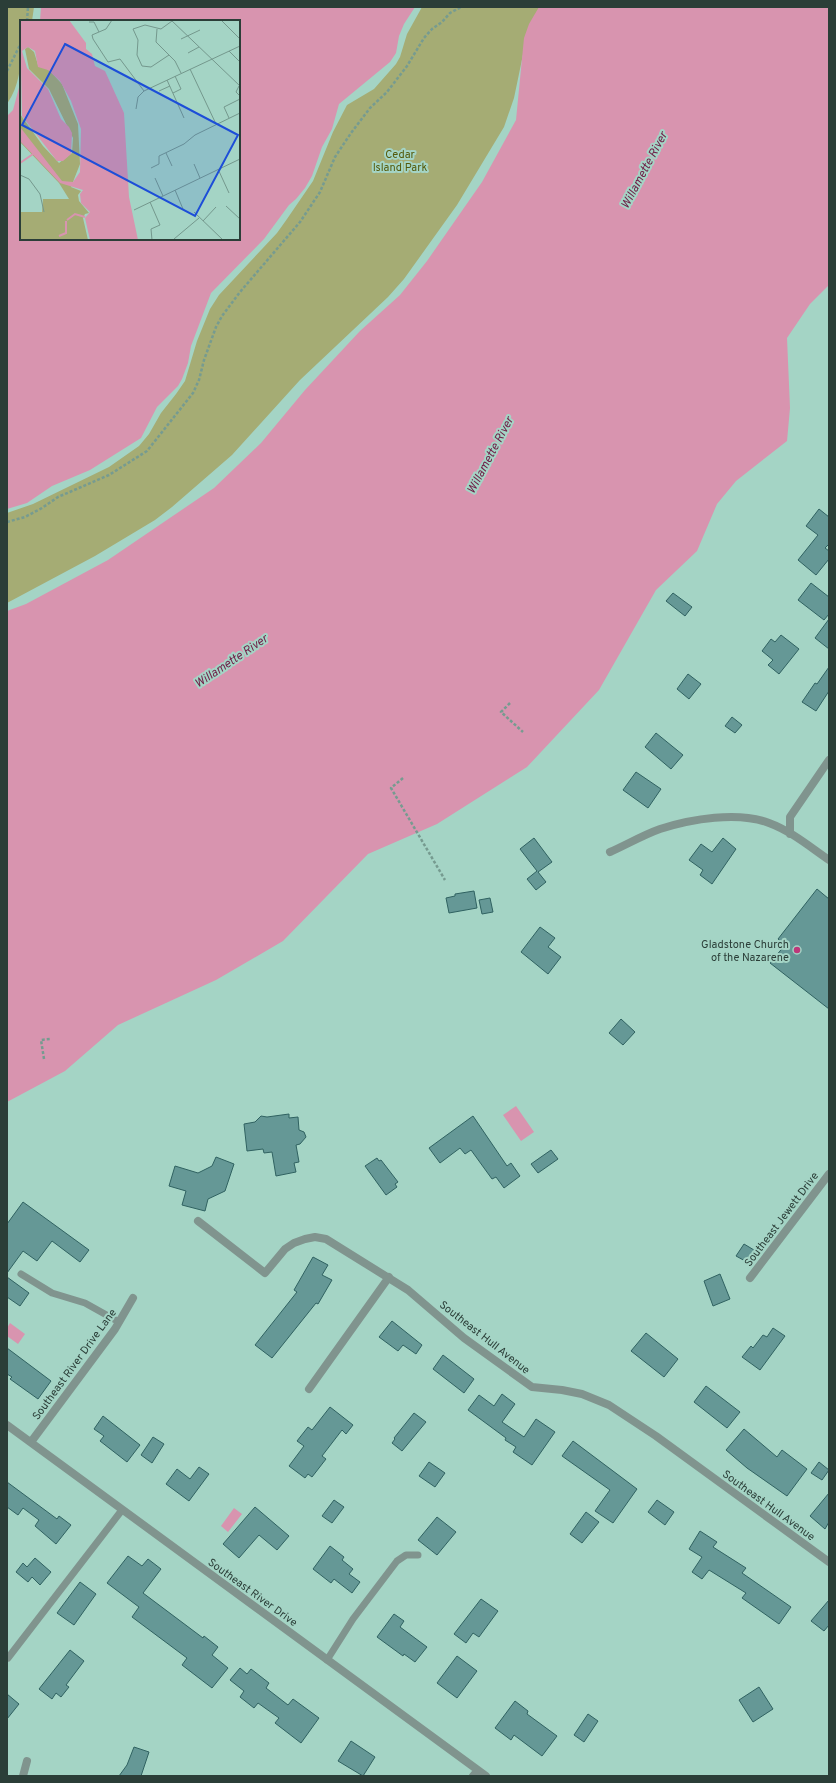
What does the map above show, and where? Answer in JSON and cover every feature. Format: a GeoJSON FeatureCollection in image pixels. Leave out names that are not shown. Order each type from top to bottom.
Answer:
{"type":"FeatureCollection","features":[{"type":"Feature","properties":{"kind":"street"},"geometry":{"type":"LineString","coordinates":[[790,834],[790,817],[829,760]]}},
{"type":"Feature","properties":{"kind":"street"},"geometry":{"type":"LineString","coordinates":[[610,852],[659,829],[694,821],[718,818],[743,818],[768,823],[790,834],[829,860]]}},
{"type":"Feature","properties":{"kind":"street","name":"Southeast Jewett Drive"},"geometry":{"type":"LineString","coordinates":[[750,1278],[829,1174]]}},
{"type":"Feature","properties":{"kind":"street","name":"Southeast Hull Avenue"},"geometry":{"type":"LineString","coordinates":[[198,1221],[265,1273],[285,1249],[304,1238],[315,1237],[331,1241],[389,1277],[414,1295],[464,1338],[532,1387],[582,1394],[609,1405],[656,1436],[829,1562]]}},
{"type":"Feature","properties":{"kind":"street"},"geometry":{"type":"LineString","coordinates":[[309,1389],[389,1277]]}},
{"type":"Feature","properties":{"kind":"street","name":"Southeast River Drive Lane"},"geometry":{"type":"LineString","coordinates":[[31,1442],[119,1322],[133,1298]]}},
{"type":"Feature","properties":{"kind":"street","name":"Southeast River Drive"},"geometry":{"type":"LineString","coordinates":[[7,1425],[327,1660],[475,1773],[486,1776]]}},
{"type":"Feature","properties":{"kind":"street"},"geometry":{"type":"LineString","coordinates":[[23,1776],[27,1761]]}},
{"type":"Feature","properties":{"kind":"lane"},"geometry":{"type":"LineString","coordinates":[[21,1274],[52,1293],[85,1302],[119,1322]]}},
{"type":"Feature","properties":{"kind":"lane"},"geometry":{"type":"LineString","coordinates":[[8,1658],[122,1510]]}},
{"type":"Feature","properties":{"kind":"lane"},"geometry":{"type":"LineString","coordinates":[[327,1660],[352,1619],[397,1561],[406,1555],[418,1555]]}},
{"type":"Feature","properties":{"kind":"path"},"geometry":{"type":"LineString","coordinates":[[27,20],[28,7]]}},
{"type":"Feature","properties":{"kind":"path"},"geometry":{"type":"LineString","coordinates":[[7,522],[24,517],[42,508],[58,497],[109,474],[147,451],[193,393],[199,380],[216,327],[222,316],[240,292],[300,222],[320,192],[335,157],[351,133],[370,108],[387,92],[407,66],[424,38],[454,10],[461,7]]}},
{"type":"Feature","properties":{"kind":"path"},"geometry":{"type":"LineString","coordinates":[[7,71],[20,45]]}},
{"type":"Feature","properties":{"kind":"path"},"geometry":{"type":"LineString","coordinates":[[510,703],[501,712],[523,732]]}},
{"type":"Feature","properties":{"kind":"path"},"geometry":{"type":"LineString","coordinates":[[403,778],[392,788],[445,880]]}},
{"type":"Feature","properties":{"kind":"path"},"geometry":{"type":"LineString","coordinates":[[44,1059],[41,1040],[50,1039]]}},
{"type":"Feature","properties":{"kind":"green space"},"geometry":{"type":"Polygon","coordinates":[[[7,7],[34,7],[32,20],[20,20],[19,75],[7,104],[7,7]]]}},
{"type":"Feature","properties":{"kind":"green space","name":"Cedar Island Park"},"geometry":{"type":"Polygon","coordinates":[[[422,7],[543,7],[525,45],[514,98],[504,127],[457,205],[404,279],[388,297],[300,380],[232,455],[155,520],[95,556],[7,603],[7,513],[33,504],[109,467],[139,446],[149,434],[161,413],[185,381],[197,341],[210,309],[219,295],[277,233],[313,181],[333,132],[347,105],[374,89],[396,64],[400,57],[407,34],[422,7]]]}},
{"type":"Feature","properties":{"kind":"water"},"geometry":{"type":"Polygon","coordinates":[[[41,7],[415,7],[404,24],[399,36],[396,53],[390,62],[339,104],[332,129],[322,147],[312,176],[305,188],[289,205],[264,239],[211,293],[191,346],[188,363],[182,379],[178,386],[157,407],[141,438],[90,470],[52,486],[27,503],[7,509],[7,116],[13,110],[20,84],[20,240],[240,240],[240,20],[40,20],[41,7]]]}},
{"type":"Feature","properties":{"kind":"water","name":"Willamette River"},"geometry":{"type":"Polygon","coordinates":[[[539,7],[829,7],[829,285],[810,304],[787,338],[790,408],[787,441],[736,481],[717,504],[697,551],[656,590],[599,690],[527,767],[437,824],[368,854],[283,941],[216,980],[118,1025],[65,1071],[7,1102],[7,611],[26,604],[108,560],[214,488],[261,443],[305,390],[360,331],[400,295],[427,261],[482,182],[516,120],[524,38],[529,24],[539,7]]]}},
{"type":"Feature","properties":{"kind":"water"},"geometry":{"type":"Polygon","coordinates":[[[516,1106],[534,1132],[521,1141],[503,1115],[516,1106]]]}},
{"type":"Feature","properties":{"kind":"water"},"geometry":{"type":"Polygon","coordinates":[[[10,1323],[25,1334],[18,1344],[7,1336],[7,1328],[10,1323]]]}},
{"type":"Feature","properties":{"kind":"water"},"geometry":{"type":"Polygon","coordinates":[[[234,1508],[242,1514],[228,1532],[221,1526],[234,1508]]]}},
{"type":"Feature","properties":{"kind":"building"},"geometry":{"type":"Polygon","coordinates":[[[819,509],[829,517],[829,544],[825,548],[829,551],[829,559],[816,575],[798,560],[818,535],[806,526],[819,509]]]}},
{"type":"Feature","properties":{"kind":"building"},"geometry":{"type":"Polygon","coordinates":[[[811,583],[829,597],[829,614],[824,620],[798,600],[811,583]]]}},
{"type":"Feature","properties":{"kind":"building"},"geometry":{"type":"Polygon","coordinates":[[[673,593],[692,607],[685,616],[666,601],[673,593]]]}},
{"type":"Feature","properties":{"kind":"building"},"geometry":{"type":"Polygon","coordinates":[[[829,619],[829,649],[815,638],[829,619]]]}},
{"type":"Feature","properties":{"kind":"building"},"geometry":{"type":"Polygon","coordinates":[[[781,635],[799,649],[779,674],[768,665],[773,660],[762,651],[771,639],[775,642],[781,635]]]}},
{"type":"Feature","properties":{"kind":"building"},"geometry":{"type":"Polygon","coordinates":[[[829,667],[829,691],[816,711],[802,702],[815,683],[817,684],[829,667]]]}},
{"type":"Feature","properties":{"kind":"building"},"geometry":{"type":"Polygon","coordinates":[[[688,674],[701,684],[689,699],[677,689],[688,674]]]}},
{"type":"Feature","properties":{"kind":"building"},"geometry":{"type":"Polygon","coordinates":[[[732,717],[742,725],[735,733],[725,726],[732,717]]]}},
{"type":"Feature","properties":{"kind":"building"},"geometry":{"type":"Polygon","coordinates":[[[656,733],[683,755],[671,769],[645,747],[656,733]]]}},
{"type":"Feature","properties":{"kind":"building"},"geometry":{"type":"Polygon","coordinates":[[[636,772],[661,789],[648,808],[623,790],[636,772]]]}},
{"type":"Feature","properties":{"kind":"building"},"geometry":{"type":"Polygon","coordinates":[[[534,838],[552,862],[538,872],[546,882],[536,890],[527,879],[537,871],[520,849],[534,838]]]}},
{"type":"Feature","properties":{"kind":"building"},"geometry":{"type":"Polygon","coordinates":[[[723,838],[736,849],[712,884],[700,875],[703,870],[689,860],[701,844],[712,852],[723,838]]]}},
{"type":"Feature","properties":{"kind":"building","name":"Gladstone Church of the Nazarene"},"geometry":{"type":"Polygon","coordinates":[[[817,889],[829,899],[829,1009],[770,963],[785,945],[778,939],[817,889]]]}},
{"type":"Feature","properties":{"kind":"building"},"geometry":{"type":"Polygon","coordinates":[[[474,891],[477,908],[449,913],[446,898],[455,896],[455,894],[474,891]]]}},
{"type":"Feature","properties":{"kind":"building"},"geometry":{"type":"Polygon","coordinates":[[[490,898],[493,912],[482,914],[479,900],[490,898]]]}},
{"type":"Feature","properties":{"kind":"building"},"geometry":{"type":"Polygon","coordinates":[[[540,927],[555,938],[548,947],[561,957],[548,974],[521,952],[540,927]]]}},
{"type":"Feature","properties":{"kind":"building"},"geometry":{"type":"Polygon","coordinates":[[[621,1019],[635,1032],[623,1045],[609,1033],[621,1019]]]}},
{"type":"Feature","properties":{"kind":"building"},"geometry":{"type":"Polygon","coordinates":[[[289,1114],[289,1118],[298,1117],[299,1130],[304,1132],[306,1137],[300,1144],[296,1145],[299,1162],[294,1163],[296,1172],[276,1176],[272,1152],[264,1153],[263,1149],[247,1151],[244,1124],[255,1122],[261,1116],[267,1117],[289,1114]]]}},
{"type":"Feature","properties":{"kind":"building"},"geometry":{"type":"Polygon","coordinates":[[[473,1116],[507,1166],[511,1163],[520,1176],[504,1188],[496,1177],[492,1179],[471,1150],[465,1154],[460,1148],[440,1163],[429,1148],[473,1116]]]}},
{"type":"Feature","properties":{"kind":"building"},"geometry":{"type":"Polygon","coordinates":[[[551,1150],[558,1159],[538,1173],[531,1164],[551,1150]]]}},
{"type":"Feature","properties":{"kind":"building"},"geometry":{"type":"Polygon","coordinates":[[[216,1157],[234,1164],[225,1191],[208,1199],[205,1211],[182,1205],[186,1191],[169,1186],[175,1166],[198,1173],[212,1166],[216,1157]]]}},
{"type":"Feature","properties":{"kind":"building"},"geometry":{"type":"Polygon","coordinates":[[[377,1158],[379,1161],[381,1160],[398,1182],[395,1184],[397,1187],[386,1195],[365,1166],[377,1158]]]}},
{"type":"Feature","properties":{"kind":"building"},"geometry":{"type":"Polygon","coordinates":[[[23,1202],[89,1250],[80,1262],[52,1241],[37,1261],[23,1251],[7,1273],[7,1224],[23,1202]]]}},
{"type":"Feature","properties":{"kind":"building"},"geometry":{"type":"Polygon","coordinates":[[[744,1244],[754,1250],[747,1262],[736,1256],[744,1244]]]}},
{"type":"Feature","properties":{"kind":"building"},"geometry":{"type":"Polygon","coordinates":[[[313,1257],[328,1265],[322,1275],[332,1280],[318,1304],[316,1303],[272,1358],[255,1345],[297,1292],[294,1290],[313,1257]]]}},
{"type":"Feature","properties":{"kind":"building"},"geometry":{"type":"Polygon","coordinates":[[[720,1274],[730,1299],[713,1306],[704,1281],[720,1274]]]}},
{"type":"Feature","properties":{"kind":"building"},"geometry":{"type":"Polygon","coordinates":[[[7,1277],[29,1293],[20,1306],[7,1297],[7,1277]]]}},
{"type":"Feature","properties":{"kind":"building"},"geometry":{"type":"Polygon","coordinates":[[[392,1321],[422,1345],[416,1354],[403,1345],[398,1351],[379,1337],[392,1321]]]}},
{"type":"Feature","properties":{"kind":"building"},"geometry":{"type":"Polygon","coordinates":[[[773,1328],[785,1336],[760,1370],[742,1357],[751,1346],[753,1348],[763,1335],[767,1337],[773,1328]]]}},
{"type":"Feature","properties":{"kind":"building"},"geometry":{"type":"Polygon","coordinates":[[[646,1333],[678,1359],[664,1377],[631,1351],[646,1333]]]}},
{"type":"Feature","properties":{"kind":"building"},"geometry":{"type":"Polygon","coordinates":[[[7,1348],[51,1381],[38,1399],[10,1379],[12,1377],[7,1374],[7,1348]]]}},
{"type":"Feature","properties":{"kind":"building"},"geometry":{"type":"Polygon","coordinates":[[[443,1355],[474,1379],[464,1393],[433,1369],[443,1355]]]}},
{"type":"Feature","properties":{"kind":"building"},"geometry":{"type":"Polygon","coordinates":[[[706,1386],[740,1412],[727,1428],[694,1402],[706,1386]]]}},
{"type":"Feature","properties":{"kind":"building"},"geometry":{"type":"Polygon","coordinates":[[[502,1394],[515,1404],[502,1422],[524,1437],[536,1419],[555,1432],[532,1465],[513,1452],[516,1447],[505,1440],[506,1438],[468,1410],[479,1395],[494,1406],[502,1394]]]}},
{"type":"Feature","properties":{"kind":"building"},"geometry":{"type":"Polygon","coordinates":[[[330,1407],[353,1425],[346,1434],[342,1430],[322,1456],[326,1459],[312,1477],[308,1474],[305,1478],[289,1466],[304,1446],[297,1441],[308,1427],[312,1430],[330,1407]]]}},
{"type":"Feature","properties":{"kind":"building"},"geometry":{"type":"Polygon","coordinates":[[[414,1413],[426,1422],[402,1451],[392,1443],[395,1439],[394,1438],[414,1413]]]}},
{"type":"Feature","properties":{"kind":"building"},"geometry":{"type":"Polygon","coordinates":[[[103,1416],[140,1445],[127,1462],[100,1441],[104,1436],[94,1429],[103,1416]]]}},
{"type":"Feature","properties":{"kind":"building"},"geometry":{"type":"Polygon","coordinates":[[[744,1429],[777,1457],[782,1450],[807,1469],[787,1496],[747,1468],[726,1450],[744,1429]]]}},
{"type":"Feature","properties":{"kind":"building"},"geometry":{"type":"Polygon","coordinates":[[[153,1437],[164,1444],[152,1463],[141,1455],[153,1437]]]}},
{"type":"Feature","properties":{"kind":"building"},"geometry":{"type":"Polygon","coordinates":[[[573,1441],[637,1489],[613,1523],[595,1511],[610,1490],[562,1456],[573,1441]]]}},
{"type":"Feature","properties":{"kind":"building"},"geometry":{"type":"Polygon","coordinates":[[[429,1462],[445,1473],[435,1487],[419,1476],[429,1462]]]}},
{"type":"Feature","properties":{"kind":"building"},"geometry":{"type":"Polygon","coordinates":[[[819,1462],[829,1470],[822,1480],[811,1473],[819,1462]]]}},
{"type":"Feature","properties":{"kind":"building"},"geometry":{"type":"Polygon","coordinates":[[[199,1467],[209,1474],[189,1501],[166,1484],[177,1469],[190,1479],[199,1467]]]}},
{"type":"Feature","properties":{"kind":"building"},"geometry":{"type":"Polygon","coordinates":[[[7,1482],[57,1519],[59,1516],[71,1525],[56,1544],[35,1526],[39,1520],[23,1508],[18,1515],[7,1507],[7,1482]]]}},
{"type":"Feature","properties":{"kind":"building"},"geometry":{"type":"Polygon","coordinates":[[[829,1493],[829,1522],[825,1529],[810,1516],[829,1493]]]}},
{"type":"Feature","properties":{"kind":"building"},"geometry":{"type":"Polygon","coordinates":[[[334,1500],[344,1507],[332,1523],[322,1516],[334,1500]]]}},
{"type":"Feature","properties":{"kind":"building"},"geometry":{"type":"Polygon","coordinates":[[[657,1500],[674,1512],[665,1525],[648,1512],[657,1500]]]}},
{"type":"Feature","properties":{"kind":"building"},"geometry":{"type":"Polygon","coordinates":[[[255,1507],[289,1536],[277,1550],[259,1535],[239,1558],[223,1544],[255,1507]]]}},
{"type":"Feature","properties":{"kind":"building"},"geometry":{"type":"Polygon","coordinates":[[[586,1512],[599,1522],[582,1543],[570,1534],[586,1512]]]}},
{"type":"Feature","properties":{"kind":"building"},"geometry":{"type":"Polygon","coordinates":[[[437,1517],[456,1532],[437,1555],[418,1540],[437,1517]]]}},
{"type":"Feature","properties":{"kind":"building"},"geometry":{"type":"Polygon","coordinates":[[[700,1531],[717,1542],[713,1547],[746,1568],[742,1573],[791,1607],[779,1624],[742,1598],[746,1593],[709,1570],[702,1579],[692,1572],[702,1557],[689,1549],[700,1531]]]}},
{"type":"Feature","properties":{"kind":"building"},"geometry":{"type":"Polygon","coordinates":[[[330,1546],[344,1557],[342,1560],[353,1569],[349,1574],[360,1582],[352,1593],[334,1579],[331,1583],[313,1569],[330,1546]]]}},
{"type":"Feature","properties":{"kind":"building"},"geometry":{"type":"Polygon","coordinates":[[[128,1556],[142,1566],[148,1559],[161,1569],[143,1593],[203,1638],[204,1636],[218,1647],[212,1655],[228,1668],[212,1688],[182,1665],[187,1658],[132,1617],[139,1607],[107,1583],[128,1556]]]}},
{"type":"Feature","properties":{"kind":"building"},"geometry":{"type":"Polygon","coordinates":[[[35,1558],[51,1572],[40,1585],[32,1577],[28,1582],[16,1572],[23,1563],[27,1567],[35,1558]]]}},
{"type":"Feature","properties":{"kind":"building"},"geometry":{"type":"Polygon","coordinates":[[[80,1582],[96,1594],[74,1625],[57,1613],[80,1582]]]}},
{"type":"Feature","properties":{"kind":"building"},"geometry":{"type":"Polygon","coordinates":[[[481,1599],[498,1611],[479,1637],[473,1633],[466,1643],[454,1634],[481,1599]]]}},
{"type":"Feature","properties":{"kind":"building"},"geometry":{"type":"Polygon","coordinates":[[[829,1600],[829,1625],[824,1631],[811,1621],[829,1600]]]}},
{"type":"Feature","properties":{"kind":"building"},"geometry":{"type":"Polygon","coordinates":[[[394,1614],[404,1621],[400,1627],[427,1647],[415,1662],[404,1654],[403,1656],[377,1637],[394,1614]]]}},
{"type":"Feature","properties":{"kind":"building"},"geometry":{"type":"Polygon","coordinates":[[[70,1650],[84,1661],[66,1685],[69,1687],[61,1697],[56,1693],[52,1699],[39,1689],[70,1650]]]}},
{"type":"Feature","properties":{"kind":"building"},"geometry":{"type":"Polygon","coordinates":[[[457,1656],[477,1671],[457,1698],[437,1683],[457,1656]]]}},
{"type":"Feature","properties":{"kind":"building"},"geometry":{"type":"Polygon","coordinates":[[[240,1668],[247,1674],[251,1669],[269,1683],[266,1688],[288,1705],[293,1699],[319,1718],[301,1743],[275,1723],[279,1718],[258,1703],[254,1708],[240,1697],[244,1691],[230,1680],[240,1668]]]}},
{"type":"Feature","properties":{"kind":"building"},"geometry":{"type":"Polygon","coordinates":[[[759,1687],[773,1709],[753,1722],[739,1700],[759,1687]]]}},
{"type":"Feature","properties":{"kind":"building"},"geometry":{"type":"Polygon","coordinates":[[[7,1694],[19,1704],[7,1719],[7,1694]]]}},
{"type":"Feature","properties":{"kind":"building"},"geometry":{"type":"Polygon","coordinates":[[[515,1701],[528,1711],[527,1714],[557,1736],[542,1756],[514,1735],[511,1740],[495,1728],[515,1701]]]}},
{"type":"Feature","properties":{"kind":"building"},"geometry":{"type":"Polygon","coordinates":[[[588,1714],[598,1721],[584,1742],[574,1735],[588,1714]]]}},
{"type":"Feature","properties":{"kind":"building"},"geometry":{"type":"Polygon","coordinates":[[[351,1741],[375,1757],[363,1776],[338,1761],[351,1741]]]}},
{"type":"Feature","properties":{"kind":"building"},"geometry":{"type":"Polygon","coordinates":[[[134,1747],[149,1752],[141,1776],[119,1776],[127,1765],[134,1747]]]}},
{"type":"Feature","properties":{"kind":"place","name":"Gladstone Church of the Nazarene"},"geometry":{"type":"Point","coordinates":[797,950]}}]}
